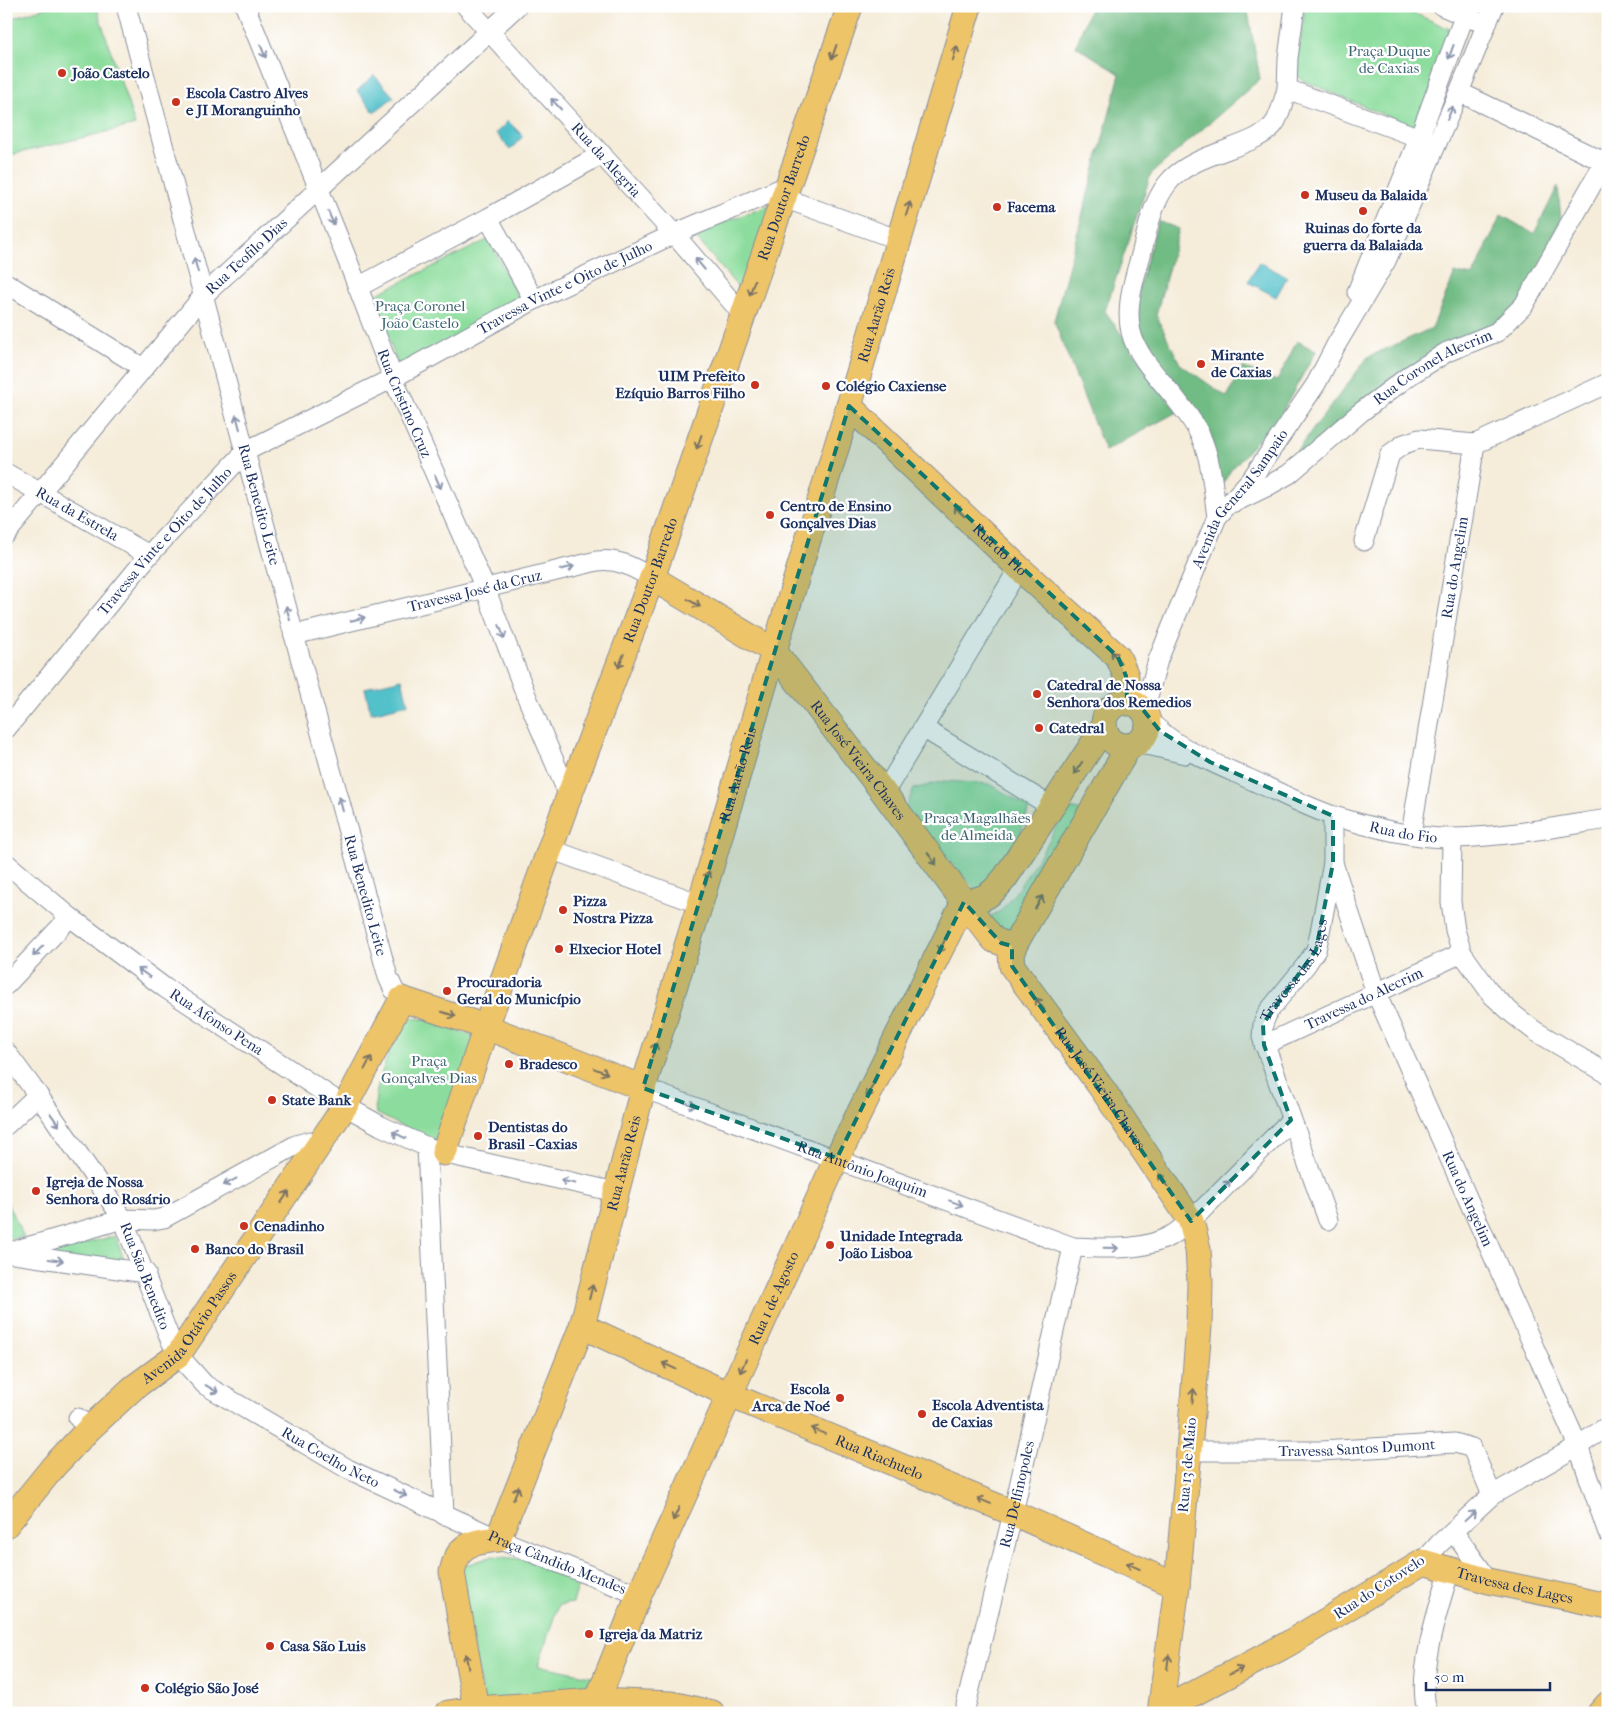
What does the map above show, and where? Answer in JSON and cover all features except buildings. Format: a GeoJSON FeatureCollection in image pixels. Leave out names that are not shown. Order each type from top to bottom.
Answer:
{"type":"FeatureCollection","features":[{"type":"Feature","properties":{"kind":"main road","name":"Rua Doutor Barredo"},"geometry":{"type":"LineString","coordinates":[[436,1150],[486,1027],[569,796],[652,578],[850,6]]}},
{"type":"Feature","properties":{"kind":"main road","name":"Rua Aarão Reis"},"geometry":{"type":"LineString","coordinates":[[498,1539],[582,1326],[643,1088],[969,6]]}},
{"type":"Feature","properties":{"kind":"main road","name":"Rua do Fio"},"geometry":{"type":"LineString","coordinates":[[850,406],[1019,568],[1118,657],[1138,709]]}},
{"type":"Feature","properties":{"kind":"main road","name":"Rua José Vieira Chaves"},"geometry":{"type":"LineString","coordinates":[[652,578],[774,651],[884,792],[994,940],[1008,945],[1015,944],[1011,954],[1012,966],[1103,1090],[1191,1221]]}},
{"type":"Feature","properties":{"kind":"main road"},"geometry":{"type":"LineString","coordinates":[[964,902],[979,900],[992,894],[1015,864],[1104,727],[1111,708],[1117,704],[1138,709],[1148,726],[1142,740],[1133,745],[1122,746],[1110,740],[1104,727]]}},
{"type":"Feature","properties":{"kind":"main road"},"geometry":{"type":"LineString","coordinates":[[1015,944],[1133,745]]}},
{"type":"Feature","properties":{"kind":"main road","name":"Rua 1 de Agosto"},"geometry":{"type":"LineString","coordinates":[[597,1701],[639,1595],[837,1158],[964,902]]}},
{"type":"Feature","properties":{"kind":"main road","name":"Rua Antônio Joaquim"},"geometry":{"type":"LineString","coordinates":[[402,999],[486,1027],[643,1088]]}},
{"type":"Feature","properties":{"kind":"main road","name":"Avenida Otávio Passos"},"geometry":{"type":"LineString","coordinates":[[6,1498],[84,1423],[133,1388],[174,1347],[320,1145],[345,1106],[402,999]]}},
{"type":"Feature","properties":{"kind":"main road","name":"Rua 13 de Maio"},"geometry":{"type":"LineString","coordinates":[[1162,1712],[1177,1586],[1199,1326],[1200,1282],[1198,1249],[1191,1221]]}},
{"type":"Feature","properties":{"kind":"main road","name":"Rua Riachuelo"},"geometry":{"type":"LineString","coordinates":[[582,1326],[730,1395],[1013,1513],[1177,1586]]}},
{"type":"Feature","properties":{"kind":"main road","name":"Avenida Otávio Passos"},"geometry":{"type":"LineString","coordinates":[[6,1525],[54,1466],[84,1423]]}},
{"type":"Feature","properties":{"kind":"main road","name":"Praça Cândido Mendes"},"geometry":{"type":"LineString","coordinates":[[477,1711],[452,1572],[454,1560],[462,1549],[472,1543],[498,1539]]}},
{"type":"Feature","properties":{"kind":"main road","name":"Travessa des Lages"},"geometry":{"type":"LineString","coordinates":[[1423,1562],[1490,1581],[1608,1606]]}},
{"type":"Feature","properties":{"kind":"main road","name":"Rua do Cotovelo"},"geometry":{"type":"LineString","coordinates":[[1162,1712],[1286,1645],[1423,1562]]}},
{"type":"Feature","properties":{"kind":"main road"},"geometry":{"type":"LineString","coordinates":[[448,1713],[597,1701],[712,1713]]}},
{"type":"Feature","properties":{"kind":"main road"},"geometry":{"type":"LineString","coordinates":[[1600,1713],[1608,1704]]}},
{"type":"Feature","properties":{"kind":"street","name":"Rua Benedito Leite"},"geometry":{"type":"LineString","coordinates":[[126,6],[294,635],[388,976],[394,990],[402,999]]}},
{"type":"Feature","properties":{"kind":"street","name":"Rua Cristino Cruz"},"geometry":{"type":"LineString","coordinates":[[245,6],[393,378],[484,588],[526,695],[569,796]]}},
{"type":"Feature","properties":{"kind":"street","name":"Rua da Alegria"},"geometry":{"type":"LineString","coordinates":[[466,6],[674,234],[743,315]]}},
{"type":"Feature","properties":{"kind":"street","name":"Rua Teofilo Dias"},"geometry":{"type":"LineString","coordinates":[[6,534],[204,295],[517,6]]}},
{"type":"Feature","properties":{"kind":"street"},"geometry":{"type":"LineString","coordinates":[[1221,511],[1201,437],[1192,419],[1149,365],[1131,334],[1129,321],[1131,289],[1151,216],[1158,198],[1167,184],[1182,169],[1198,160],[1258,137],[1269,130],[1276,121],[1287,88],[1288,58],[1295,6]]}},
{"type":"Feature","properties":{"kind":"street"},"geometry":{"type":"LineString","coordinates":[[1442,6],[1466,11],[1486,24]]}},
{"type":"Feature","properties":{"kind":"street","name":"Avenida General Sampaio"},"geometry":{"type":"LineString","coordinates":[[1427,141],[1459,92],[1494,6]]}},
{"type":"Feature","properties":{"kind":"street","name":"Avenida General Sampaio"},"geometry":{"type":"LineString","coordinates":[[1138,709],[1221,511],[1252,478],[1316,384],[1336,345],[1427,141],[1466,11]]}},
{"type":"Feature","properties":{"kind":"street"},"geometry":{"type":"LineString","coordinates":[[1287,88],[1427,141]]}},
{"type":"Feature","properties":{"kind":"street"},"geometry":{"type":"LineString","coordinates":[[1459,92],[1607,161]]}},
{"type":"Feature","properties":{"kind":"street"},"geometry":{"type":"LineString","coordinates":[[358,287],[488,218],[602,154]]}},
{"type":"Feature","properties":{"kind":"street","name":"Rua Coronel Alecrim"},"geometry":{"type":"LineString","coordinates":[[1221,511],[1290,474],[1361,412],[1427,363],[1447,352],[1497,332],[1524,305],[1607,161]]}},
{"type":"Feature","properties":{"kind":"street","name":"Travessa Vinte e Oito de Julho"},"geometry":{"type":"LineString","coordinates":[[6,729],[149,555],[246,451],[393,378],[534,300],[674,234],[787,192]]}},
{"type":"Feature","properties":{"kind":"street"},"geometry":{"type":"LineString","coordinates":[[787,192],[899,240]]}},
{"type":"Feature","properties":{"kind":"street"},"geometry":{"type":"LineString","coordinates":[[488,218],[534,300]]}},
{"type":"Feature","properties":{"kind":"street"},"geometry":{"type":"LineString","coordinates":[[6,283],[143,368]]}},
{"type":"Feature","properties":{"kind":"street"},"geometry":{"type":"LineString","coordinates":[[1364,541],[1390,454],[1404,444],[1419,439],[1475,444],[1608,383]]}},
{"type":"Feature","properties":{"kind":"street","name":"Rua do Angelim"},"geometry":{"type":"LineString","coordinates":[[1411,834],[1475,444]]}},
{"type":"Feature","properties":{"kind":"street","name":"Rua da Estrela"},"geometry":{"type":"LineString","coordinates":[[6,473],[149,555]]}},
{"type":"Feature","properties":{"kind":"street","name":"Travessa José da Cruz"},"geometry":{"type":"LineString","coordinates":[[294,635],[608,559],[620,561],[652,578]]}},
{"type":"Feature","properties":{"kind":"street"},"geometry":{"type":"LineString","coordinates":[[884,792],[1019,568]]}},
{"type":"Feature","properties":{"kind":"street","name":"Rua do Fio"},"geometry":{"type":"LineString","coordinates":[[1138,709],[1160,731],[1210,762]]}},
{"type":"Feature","properties":{"kind":"street"},"geometry":{"type":"LineString","coordinates":[[924,728],[1052,807]]}},
{"type":"Feature","properties":{"kind":"street","name":"Rua do Fio"},"geometry":{"type":"LineString","coordinates":[[1133,745],[1166,749],[1210,762],[1333,816],[1411,834],[1452,838],[1536,830],[1608,819]]}},
{"type":"Feature","properties":{"kind":"street","name":"Travessa das Lages"},"geometry":{"type":"LineString","coordinates":[[1328,1220],[1290,1120],[1264,1044],[1262,1024],[1268,1012],[1316,950],[1333,863],[1333,816]]}},
{"type":"Feature","properties":{"kind":"street"},"geometry":{"type":"LineString","coordinates":[[1452,838],[1451,902],[1455,930],[1462,953],[1492,995],[1514,1015],[1535,1032],[1608,1074]]}},
{"type":"Feature","properties":{"kind":"street"},"geometry":{"type":"LineString","coordinates":[[550,850],[700,904]]}},
{"type":"Feature","properties":{"kind":"street","name":"Rua Afonso Pena"},"geometry":{"type":"LineString","coordinates":[[6,863],[70,917],[165,988],[345,1106],[381,1126],[436,1150],[529,1174],[616,1192]]}},
{"type":"Feature","properties":{"kind":"street","name":"Rua do Angelim"},"geometry":{"type":"LineString","coordinates":[[1333,863],[1376,994],[1578,1446],[1608,1533]]}},
{"type":"Feature","properties":{"kind":"street"},"geometry":{"type":"LineString","coordinates":[[6,984],[70,917]]}},
{"type":"Feature","properties":{"kind":"street","name":"Travessa do Alecrim"},"geometry":{"type":"LineString","coordinates":[[1264,1044],[1462,953]]}},
{"type":"Feature","properties":{"kind":"street","name":"Rua São Benedito"},"geometry":{"type":"LineString","coordinates":[[6,1052],[38,1095],[123,1219],[174,1347]]}},
{"type":"Feature","properties":{"kind":"street","name":"Rua Antônio Joaquim"},"geometry":{"type":"LineString","coordinates":[[643,1088],[1074,1247],[1130,1248],[1155,1243],[1174,1234],[1191,1221],[1290,1120]]}},
{"type":"Feature","properties":{"kind":"street"},"geometry":{"type":"LineString","coordinates":[[6,1125],[38,1095]]}},
{"type":"Feature","properties":{"kind":"street"},"geometry":{"type":"LineString","coordinates":[[7,1253],[123,1219],[152,1220],[164,1218],[296,1145],[310,1141],[320,1145]]}},
{"type":"Feature","properties":{"kind":"street"},"geometry":{"type":"LineString","coordinates":[[436,1150],[444,1515]]}},
{"type":"Feature","properties":{"kind":"street","name":"Rua Delfinopoles"},"geometry":{"type":"LineString","coordinates":[[964,1713],[1013,1513],[1074,1247]]}},
{"type":"Feature","properties":{"kind":"street"},"geometry":{"type":"LineString","coordinates":[[7,1253],[146,1273]]}},
{"type":"Feature","properties":{"kind":"street","name":"Rua Coelho Neto"},"geometry":{"type":"LineString","coordinates":[[174,1347],[205,1386],[348,1469],[498,1539]]}},
{"type":"Feature","properties":{"kind":"street","name":"Rua do Cotovelo"},"geometry":{"type":"LineString","coordinates":[[1423,1562],[1439,1544],[1492,1495],[1578,1446],[1608,1426]]}},
{"type":"Feature","properties":{"kind":"street","name":"Travessa Santos Dumont"},"geometry":{"type":"LineString","coordinates":[[1189,1451],[1322,1451],[1455,1443],[1472,1448],[1492,1495]]}},
{"type":"Feature","properties":{"kind":"street"},"geometry":{"type":"LineString","coordinates":[[1453,1531],[1490,1581]]}},
{"type":"Feature","properties":{"kind":"street","name":"Praça Cândido Mendes"},"geometry":{"type":"LineString","coordinates":[[498,1539],[639,1595]]}},
{"type":"Feature","properties":{"kind":"street"},"geometry":{"type":"LineString","coordinates":[[1428,1713],[1423,1693],[1424,1673],[1440,1602],[1450,1570]]}},
{"type":"Feature","properties":{"kind":"highlighted area"},"geometry":{"type":"Polygon","coordinates":[[[849,406],[1118,657],[1126,676],[1127,701],[1144,711],[1160,731],[1210,762],[1333,816],[1333,863],[1316,950],[1263,1024],[1264,1045],[1291,1120],[1191,1221],[1012,966],[1012,946],[1001,943],[964,902],[837,1158],[643,1088],[849,406]]]}},
{"type":"Feature","properties":{"kind":"green space","name":"João Castelo"},"geometry":{"type":"Polygon","coordinates":[[[51,6],[96,6],[135,125],[6,156],[6,20],[51,6]]]}},
{"type":"Feature","properties":{"kind":"green space"},"geometry":{"type":"Polygon","coordinates":[[[1091,6],[1247,6],[1260,79],[1151,174],[1105,311],[1177,412],[1105,451],[1054,321],[1120,74],[1076,46],[1091,6]]]}},
{"type":"Feature","properties":{"kind":"green space","name":"Praça Duque de Caxias"},"geometry":{"type":"Polygon","coordinates":[[[1305,6],[1397,6],[1448,28],[1453,38],[1418,127],[1410,126],[1302,80],[1296,73],[1305,6]]]}},
{"type":"Feature","properties":{"kind":"green space"},"geometry":{"type":"Polygon","coordinates":[[[1558,186],[1561,221],[1526,302],[1279,474],[1368,357],[1432,328],[1455,273],[1473,276],[1501,215],[1534,234],[1558,186]]]}},
{"type":"Feature","properties":{"kind":"green space"},"geometry":{"type":"Polygon","coordinates":[[[772,205],[746,297],[692,233],[772,205]]]}},
{"type":"Feature","properties":{"kind":"green space"},"geometry":{"type":"Polygon","coordinates":[[[1158,221],[1179,229],[1156,315],[1180,364],[1227,397],[1243,367],[1277,381],[1297,341],[1316,351],[1281,414],[1231,470],[1222,485],[1139,339],[1139,287],[1158,221]]]}},
{"type":"Feature","properties":{"kind":"green space","name":"Praça Coronel João Castelo"},"geometry":{"type":"Polygon","coordinates":[[[489,239],[521,303],[399,368],[373,296],[489,239]]]}},
{"type":"Feature","properties":{"kind":"green space","name":"Praça Magalhães de Almeida"},"geometry":{"type":"Polygon","coordinates":[[[944,781],[990,784],[1029,808],[1014,852],[978,892],[935,845],[906,807],[914,789],[944,781]]]}},
{"type":"Feature","properties":{"kind":"green space"},"geometry":{"type":"Polygon","coordinates":[[[1067,807],[1086,812],[1011,942],[984,919],[1001,911],[1018,889],[1046,846],[1067,807]]]}},
{"type":"Feature","properties":{"kind":"green space","name":"Praça Gonçalves Dias"},"geometry":{"type":"Polygon","coordinates":[[[409,1018],[424,1019],[479,1038],[480,1055],[434,1143],[376,1113],[375,1103],[383,1068],[401,1023],[409,1018]]]}},
{"type":"Feature","properties":{"kind":"green space"},"geometry":{"type":"Polygon","coordinates":[[[6,1201],[24,1237],[6,1239],[6,1201]]]}},
{"type":"Feature","properties":{"kind":"green space"},"geometry":{"type":"Polygon","coordinates":[[[115,1236],[130,1274],[42,1254],[115,1236]]]}},
{"type":"Feature","properties":{"kind":"green space"},"geometry":{"type":"Polygon","coordinates":[[[493,1556],[540,1561],[580,1578],[573,1603],[558,1605],[538,1666],[600,1678],[593,1692],[484,1704],[458,1568],[493,1556]]]}},
{"type":"Feature","properties":{"kind":"water"},"geometry":{"type":"Polygon","coordinates":[[[374,75],[394,97],[374,112],[357,91],[374,75]]]}},
{"type":"Feature","properties":{"kind":"water"},"geometry":{"type":"Polygon","coordinates":[[[508,121],[523,136],[510,150],[496,133],[508,121]]]}},
{"type":"Feature","properties":{"kind":"water"},"geometry":{"type":"Polygon","coordinates":[[[1259,262],[1287,277],[1276,297],[1248,282],[1259,262]]]}},
{"type":"Feature","properties":{"kind":"water"},"geometry":{"type":"Polygon","coordinates":[[[402,679],[408,704],[371,713],[365,688],[402,679]]]}},
{"type":"Feature","properties":{"kind":"place","name":"João Castelo"},"geometry":{"type":"Point","coordinates":[62,73]}},
{"type":"Feature","properties":{"kind":"place","name":"Escola Castro Alves e JI Moranguinho"},"geometry":{"type":"Point","coordinates":[176,102]}},
{"type":"Feature","properties":{"kind":"place","name":"Museu da Balaida"},"geometry":{"type":"Point","coordinates":[1305,195]}},
{"type":"Feature","properties":{"kind":"place","name":"Facema"},"geometry":{"type":"Point","coordinates":[997,207]}},
{"type":"Feature","properties":{"kind":"place","name":"Ruinas do forte da guerra da Balaiada"},"geometry":{"type":"Point","coordinates":[1363,211]}},
{"type":"Feature","properties":{"kind":"place","name":"Mirante de Caxias"},"geometry":{"type":"Point","coordinates":[1201,364]}},
{"type":"Feature","properties":{"kind":"place","name":"UIM Prefeito Ezíquio Barros Filho"},"geometry":{"type":"Point","coordinates":[755,385]}},
{"type":"Feature","properties":{"kind":"place","name":"Colégio Caxiense"},"geometry":{"type":"Point","coordinates":[826,386]}},
{"type":"Feature","properties":{"kind":"place","name":"Centro de Ensino Gonçalves Dias"},"geometry":{"type":"Point","coordinates":[770,515]}},
{"type":"Feature","properties":{"kind":"place","name":"Catedral de Nossa Senhora dos Remedios"},"geometry":{"type":"Point","coordinates":[1037,694]}},
{"type":"Feature","properties":{"kind":"place","name":"Catedral"},"geometry":{"type":"Point","coordinates":[1039,728]}},
{"type":"Feature","properties":{"kind":"place","name":"Pizza Nostra Pizza"},"geometry":{"type":"Point","coordinates":[563,910]}},
{"type":"Feature","properties":{"kind":"place","name":"Elxecior Hotel"},"geometry":{"type":"Point","coordinates":[559,949]}},
{"type":"Feature","properties":{"kind":"place","name":"Procuradoria Geral do Município"},"geometry":{"type":"Point","coordinates":[447,991]}},
{"type":"Feature","properties":{"kind":"place","name":"Bradesco"},"geometry":{"type":"Point","coordinates":[509,1064]}},
{"type":"Feature","properties":{"kind":"place","name":"State Bank"},"geometry":{"type":"Point","coordinates":[272,1100]}},
{"type":"Feature","properties":{"kind":"place","name":"Dentistas do Brasil - Caxias"},"geometry":{"type":"Point","coordinates":[478,1136]}},
{"type":"Feature","properties":{"kind":"place","name":"Igreja de Nossa Senhora do Rosário"},"geometry":{"type":"Point","coordinates":[36,1191]}},
{"type":"Feature","properties":{"kind":"place","name":"Cenadinho"},"geometry":{"type":"Point","coordinates":[244,1226]}},
{"type":"Feature","properties":{"kind":"place","name":"Unidade Integrada João Lisboa"},"geometry":{"type":"Point","coordinates":[830,1245]}},
{"type":"Feature","properties":{"kind":"place","name":"Banco do Brasil"},"geometry":{"type":"Point","coordinates":[195,1249]}},
{"type":"Feature","properties":{"kind":"place","name":"Escola Arca de Noé"},"geometry":{"type":"Point","coordinates":[840,1398]}},
{"type":"Feature","properties":{"kind":"place","name":"Escola Adventista de Caxias"},"geometry":{"type":"Point","coordinates":[922,1414]}},
{"type":"Feature","properties":{"kind":"place","name":"Igreja da Matriz"},"geometry":{"type":"Point","coordinates":[589,1634]}},
{"type":"Feature","properties":{"kind":"place","name":"Casa São Luis"},"geometry":{"type":"Point","coordinates":[270,1646]}},
{"type":"Feature","properties":{"kind":"place","name":"Colégio São José"},"geometry":{"type":"Point","coordinates":[145,1688]}}]}
